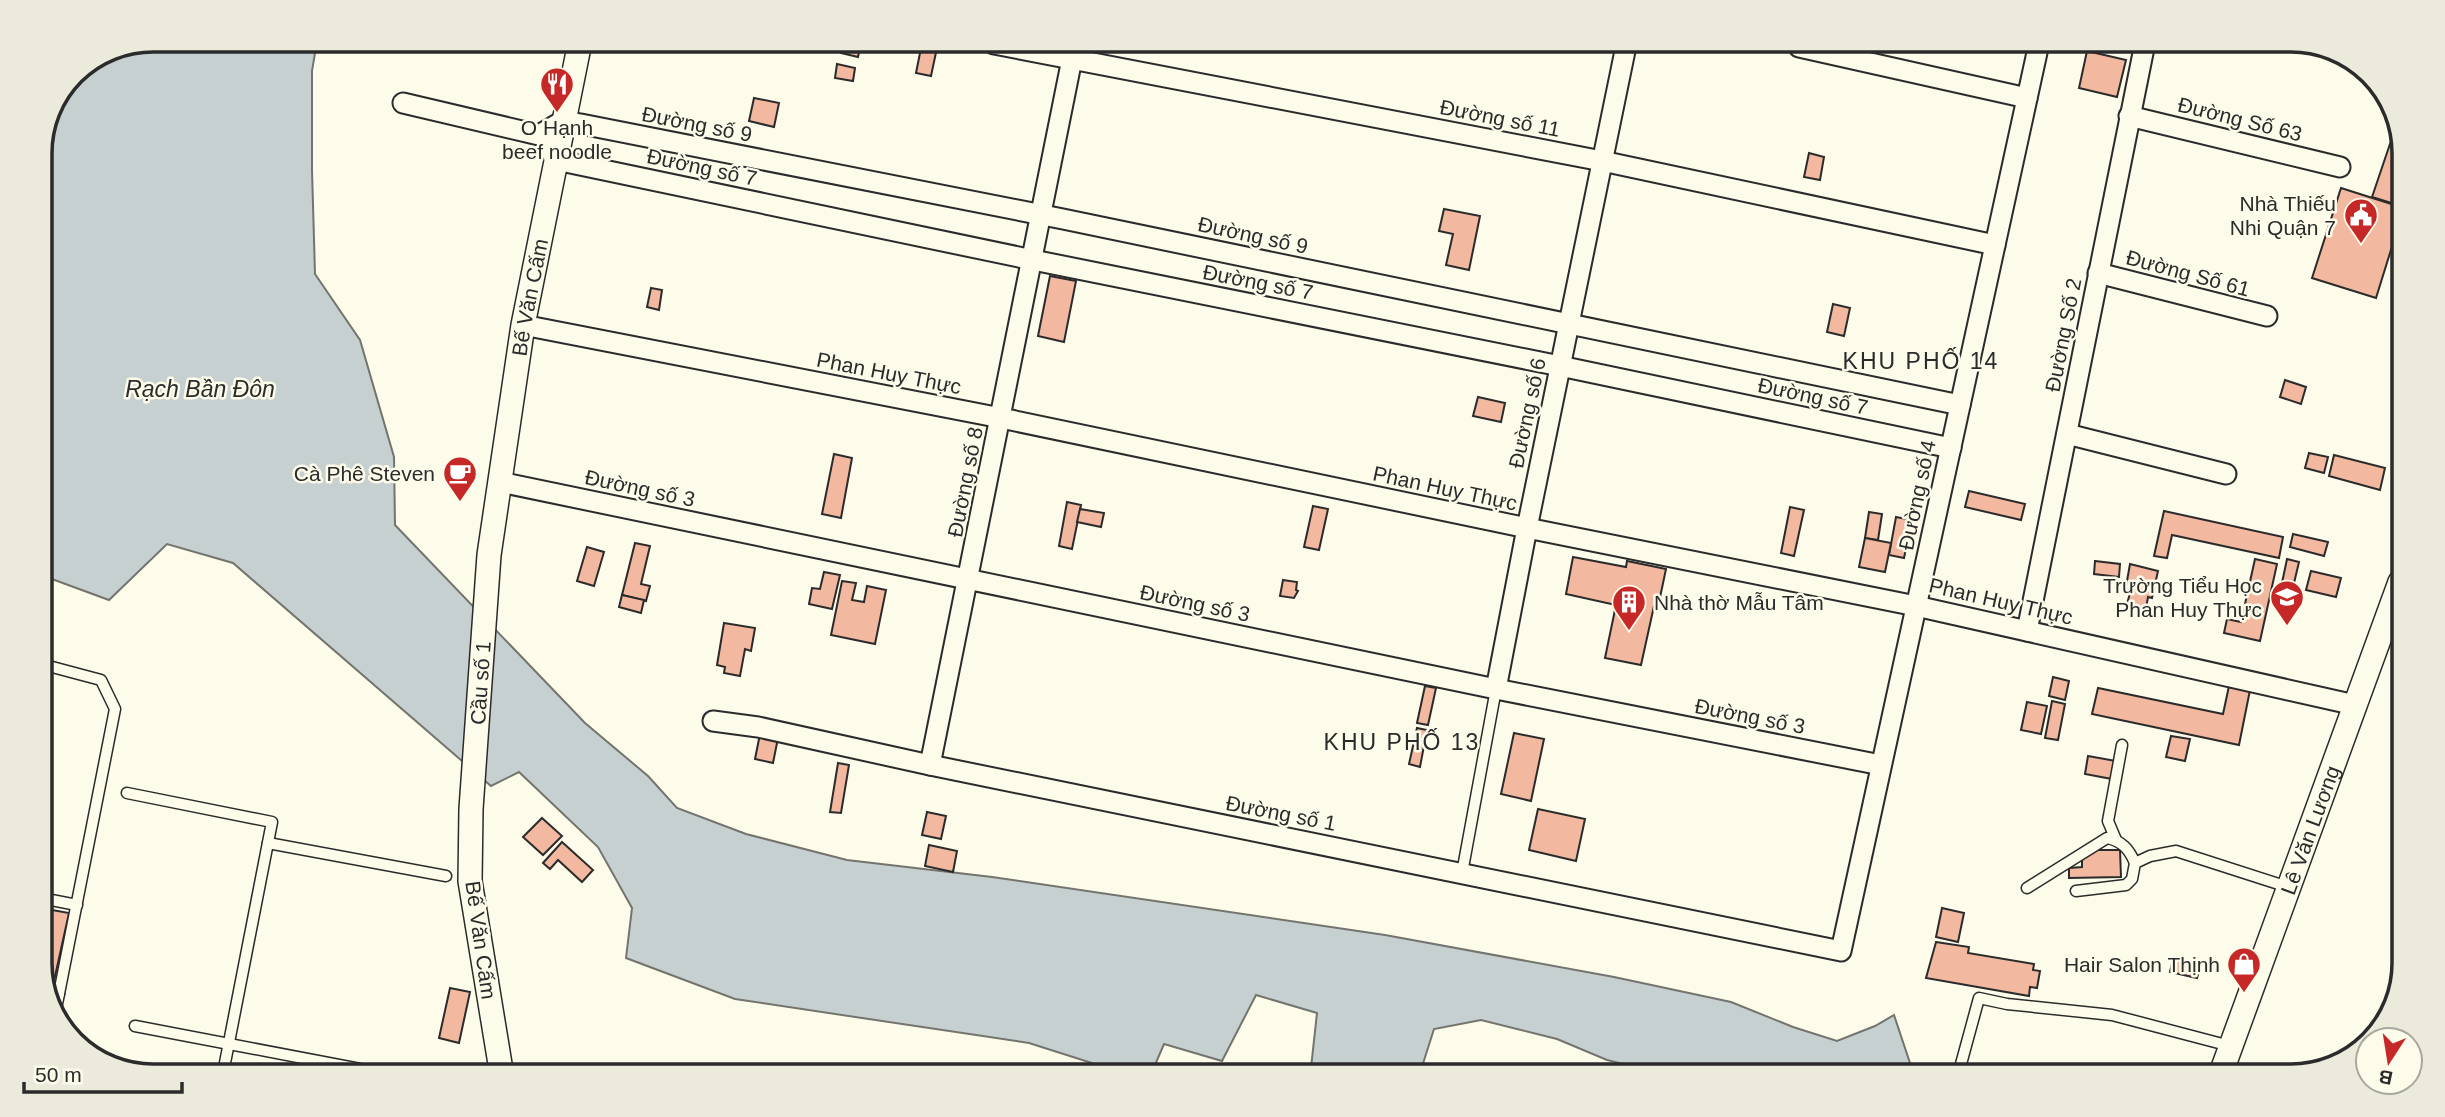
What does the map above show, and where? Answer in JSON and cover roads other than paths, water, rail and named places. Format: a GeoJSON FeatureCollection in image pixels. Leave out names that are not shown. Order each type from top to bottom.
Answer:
{"type":"FeatureCollection","features":[{"type":"Feature","properties":{"kind":"street","name":"Bế Văn Cấm"},"geometry":{"type":"LineString","coordinates":[[489,555],[523,325],[578,53]]}},
{"type":"Feature","properties":{"kind":"street","name":"Đường số 8"},"geometry":{"type":"LineString","coordinates":[[930,765],[1074,53]]}},
{"type":"Feature","properties":{"kind":"street","name":"Đường số 11"},"geometry":{"type":"LineString","coordinates":[[1079,53],[1602,161],[1995,246]]}},
{"type":"Feature","properties":{"kind":"street","name":"Đường số 6"},"geometry":{"type":"LineString","coordinates":[[1496,689],[1625,53]]}},
{"type":"Feature","properties":{"kind":"street"},"geometry":{"type":"LineString","coordinates":[[1826,53],[2027,98]]}},
{"type":"Feature","properties":{"kind":"street","name":"Đường số 4"},"geometry":{"type":"LineString","coordinates":[[1840,951],[2037,53]]}},
{"type":"Feature","properties":{"kind":"street","name":"Đường Số 2"},"geometry":{"type":"LineString","coordinates":[[2027,631],[2143,53]]}},
{"type":"Feature","properties":{"kind":"street"},"geometry":{"type":"LineString","coordinates":[[403,103],[540,135],[564,121]]}},
{"type":"Feature","properties":{"kind":"street","name":"Đường Số 63"},"geometry":{"type":"LineString","coordinates":[[2129,116],[2340,167]]}},
{"type":"Feature","properties":{"kind":"street","name":"Đường số 9"},"geometry":{"type":"LineString","coordinates":[[564,121],[1042,215],[1960,405]]}},
{"type":"Feature","properties":{"kind":"street"},"geometry":{"type":"LineString","coordinates":[[540,135],[556,160]]}},
{"type":"Feature","properties":{"kind":"street","name":"Đường số 7"},"geometry":{"type":"LineString","coordinates":[[556,160],[1951,449]]}},
{"type":"Feature","properties":{"kind":"street","name":"Đường Số 61"},"geometry":{"type":"LineString","coordinates":[[2098,273],[2267,316]]}},
{"type":"Feature","properties":{"kind":"street","name":"Phan Huy Thực"},"geometry":{"type":"LineString","coordinates":[[523,325],[1001,418],[1916,606],[2355,705]]}},
{"type":"Feature","properties":{"kind":"street"},"geometry":{"type":"LineString","coordinates":[[2067,434],[2225,474]]}},
{"type":"Feature","properties":{"kind":"street","name":"Đường số 3"},"geometry":{"type":"LineString","coordinates":[[500,482],[1496,689],[1881,765]]}},
{"type":"Feature","properties":{"kind":"street","name":"Cầu số 1"},"geometry":{"type":"LineString","coordinates":[[471,809],[489,555]]}},
{"type":"Feature","properties":{"kind":"street","name":"Lê Văn Lương"},"geometry":{"type":"LineString","coordinates":[[2224,1064],[2392,606]]}},
{"type":"Feature","properties":{"kind":"street","name":"Đường số 1"},"geometry":{"type":"LineString","coordinates":[[713,722],[758,727],[930,765],[1840,951]]}},
{"type":"Feature","properties":{"kind":"street","name":"Bế Văn Cấm"},"geometry":{"type":"LineString","coordinates":[[471,809],[470,881],[499,1064]]}},
{"type":"Feature","properties":{"kind":"lane"},"geometry":{"type":"LineString","coordinates":[[53,667],[101,680],[115,709],[58,997]]}},
{"type":"Feature","properties":{"kind":"lane","name":"Đường số 6"},"geometry":{"type":"LineString","coordinates":[[1462,873],[1496,689]]}},
{"type":"Feature","properties":{"kind":"lane"},"geometry":{"type":"LineString","coordinates":[[2116,840],[2108,821],[2122,745]]}},
{"type":"Feature","properties":{"kind":"lane"},"geometry":{"type":"LineString","coordinates":[[127,793],[272,822],[226,1064]]}},
{"type":"Feature","properties":{"kind":"lane"},"geometry":{"type":"LineString","coordinates":[[2027,888],[2099,841],[2107,838],[2116,840],[2127,848],[2135,863],[2132,879],[2126,885],[2076,891]]}},
{"type":"Feature","properties":{"kind":"lane"},"geometry":{"type":"LineString","coordinates":[[268,843],[446,876]]}},
{"type":"Feature","properties":{"kind":"lane"},"geometry":{"type":"LineString","coordinates":[[2135,863],[2150,856],[2176,850],[2289,888]]}},
{"type":"Feature","properties":{"kind":"lane"},"geometry":{"type":"LineString","coordinates":[[53,900],[78,905]]}},
{"type":"Feature","properties":{"kind":"lane"},"geometry":{"type":"LineString","coordinates":[[1961,1064],[1979,998],[2007,1004],[2112,1015],[2231,1046]]}},
{"type":"Feature","properties":{"kind":"lane"},"geometry":{"type":"LineString","coordinates":[[135,1026],[333,1064]]}},
{"type":"Feature","properties":{"kind":"water","name":"Rạch Bần Đôn"},"geometry":{"type":"Polygon","coordinates":[[[140,53],[315,53],[312,71],[312,170],[315,274],[360,340],[394,457],[395,525],[585,723],[648,776],[677,808],[746,834],[847,860],[992,877],[1385,935],[1614,977],[1731,1002],[1837,1041],[1875,1026],[1894,1015],[1910,1064],[1623,1064],[1557,1039],[1481,1020],[1434,1029],[1423,1064],[1311,1064],[1317,1013],[1256,995],[1222,1061],[1164,1044],[1155,1064],[1095,1064],[1029,1043],[735,999],[626,958],[632,908],[598,847],[519,772],[491,786],[233,563],[167,544],[109,600],[53,579],[53,147],[63,109],[73,92],[103,66],[140,53]]]}},
{"type":"Feature","properties":{"kind":"place","name":"O Hạnh beef noodle"},"geometry":{"type":"Point","coordinates":[557,114]}},
{"type":"Feature","properties":{"kind":"place","name":"Nhà Thiếu Nhi Quận 7"},"geometry":{"type":"Point","coordinates":[2361,245]}},
{"type":"Feature","properties":{"kind":"place","name":"Cà Phê Steven"},"geometry":{"type":"Point","coordinates":[460,503]}},
{"type":"Feature","properties":{"kind":"place","name":"Trường Tiểu Học Phan Huy Thực"},"geometry":{"type":"Point","coordinates":[2287,627]}},
{"type":"Feature","properties":{"kind":"place","name":"Nhà thờ Mẫu Tâm"},"geometry":{"type":"Point","coordinates":[1629,632]}},
{"type":"Feature","properties":{"kind":"place","name":"Hair Salon Thịnh"},"geometry":{"type":"Point","coordinates":[2244,994]}},
{"type":"Feature","properties":{"kind":"district","name":"KHU PHỐ 14"},"geometry":{"type":"Point","coordinates":[1921,361]}},
{"type":"Feature","properties":{"kind":"district","name":"KHU PHỐ 13"},"geometry":{"type":"Point","coordinates":[1402,742]}}]}
